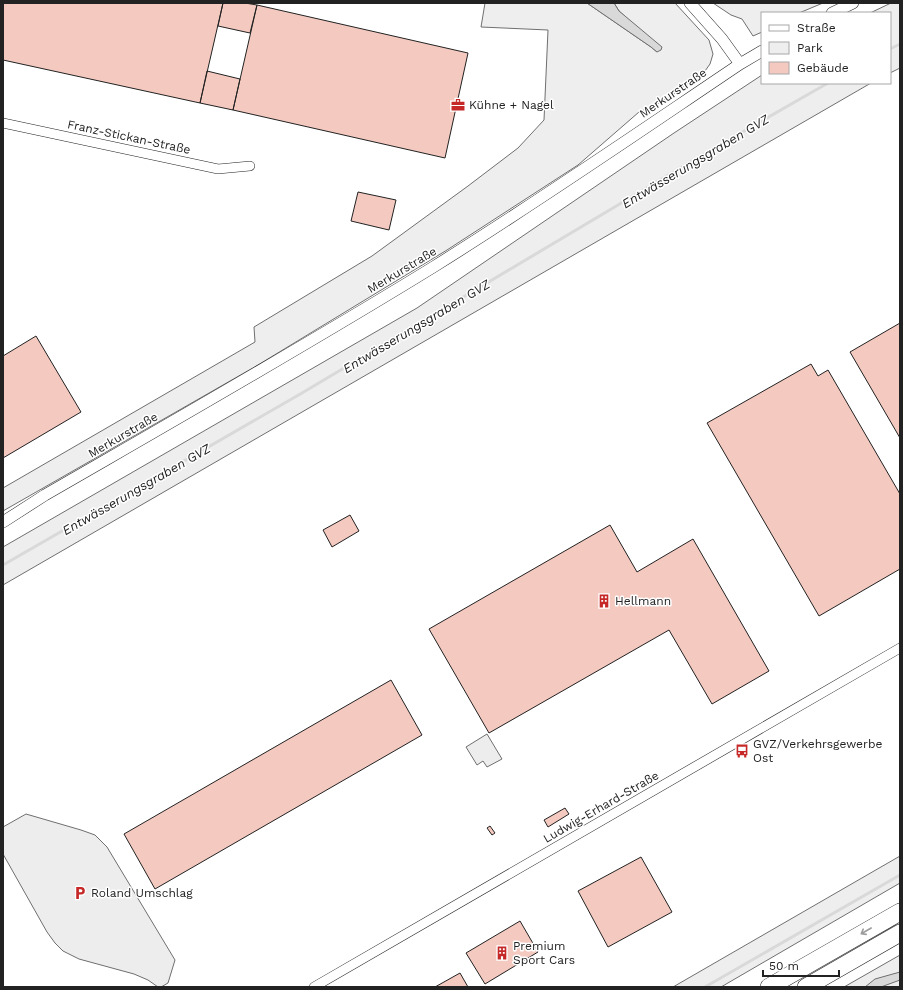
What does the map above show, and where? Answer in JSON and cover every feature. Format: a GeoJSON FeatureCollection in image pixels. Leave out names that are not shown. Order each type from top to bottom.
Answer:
{"type":"FeatureCollection","features":[{"type":"Feature","properties":{"kind":"highway"},"geometry":{"type":"LineString","coordinates":[[769,987],[900,912]]}},
{"type":"Feature","properties":{"kind":"highway"},"geometry":{"type":"LineString","coordinates":[[806,987],[900,933]]}},
{"type":"Feature","properties":{"kind":"street"},"geometry":{"type":"LineString","coordinates":[[690,3],[722,40],[740,64]]}},
{"type":"Feature","properties":{"kind":"street"},"geometry":{"type":"LineString","coordinates":[[834,12],[852,3]]}},
{"type":"Feature","properties":{"kind":"street","name":"Merkurstraße"},"geometry":{"type":"LineString","coordinates":[[3,522],[45,495],[322,334],[428,270],[544,196],[740,64],[761,52]]}},
{"type":"Feature","properties":{"kind":"street","name":"Franz-Stickan-Straße"},"geometry":{"type":"LineString","coordinates":[[3,122],[218,169],[250,166]]}},
{"type":"Feature","properties":{"kind":"street","name":"Merkurstraße"},"geometry":{"type":"LineString","coordinates":[[3,516],[45,495]]}},
{"type":"Feature","properties":{"kind":"street","name":"Ludwig-Erhard-Straße"},"geometry":{"type":"LineString","coordinates":[[314,987],[900,648]]}},
{"type":"Feature","properties":{"kind":"green space"},"geometry":{"type":"Polygon","coordinates":[[[485,3],[587,3],[657,52],[638,28],[619,11],[614,3],[675,3],[709,40],[713,54],[710,64],[705,71],[675,93],[654,106],[639,112],[578,165],[447,250],[258,365],[3,511],[3,488],[255,342],[254,327],[372,256],[518,148],[544,120],[548,30],[481,27],[485,3]]]}},
{"type":"Feature","properties":{"kind":"green space"},"geometry":{"type":"Polygon","coordinates":[[[713,3],[823,3],[801,12],[761,12],[761,32],[753,36],[742,19],[731,15],[713,3]]]}},
{"type":"Feature","properties":{"kind":"green space"},"geometry":{"type":"Polygon","coordinates":[[[891,3],[900,3],[900,68],[891,72],[891,12],[872,12],[891,3]]]}},
{"type":"Feature","properties":{"kind":"green space"},"geometry":{"type":"Polygon","coordinates":[[[761,76],[761,84],[869,84],[3,585],[3,547],[417,308],[761,76]]]}},
{"type":"Feature","properties":{"kind":"green space"},"geometry":{"type":"Polygon","coordinates":[[[900,856],[900,883],[721,987],[673,987],[900,856]]]}},
{"type":"Feature","properties":{"kind":"green space"},"geometry":{"type":"Polygon","coordinates":[[[900,955],[900,987],[844,987],[900,955]]]}},
{"type":"Feature","properties":{"kind":"shaded area"},"geometry":{"type":"Polygon","coordinates":[[[587,3],[614,3],[619,11],[662,47],[661,50],[657,52],[587,3]]]}},
{"type":"Feature","properties":{"kind":"shaded area"},"geometry":{"type":"Polygon","coordinates":[[[487,734],[502,759],[487,767],[483,761],[477,765],[466,747],[487,734]]]}},
{"type":"Feature","properties":{"kind":"shaded area","name":"Roland Umschlag"},"geometry":{"type":"Polygon","coordinates":[[[26,814],[95,835],[107,847],[175,960],[168,983],[158,987],[148,980],[134,974],[79,959],[63,951],[55,943],[47,932],[3,854],[3,827],[26,814]]]}},
{"type":"Feature","properties":{"kind":"shaded area"},"geometry":{"type":"Polygon","coordinates":[[[900,972],[900,980],[881,987],[865,987],[875,979],[900,972]]]}},
{"type":"Feature","properties":{"kind":"building"},"geometry":{"type":"Polygon","coordinates":[[[3,3],[223,3],[200,103],[3,60],[3,3]]]}},
{"type":"Feature","properties":{"kind":"building"},"geometry":{"type":"Polygon","coordinates":[[[223,3],[245,3],[257,5],[250,33],[218,26],[223,3]]]}},
{"type":"Feature","properties":{"kind":"building"},"geometry":{"type":"Polygon","coordinates":[[[257,5],[468,53],[445,158],[233,110],[257,5]]]}},
{"type":"Feature","properties":{"kind":"building"},"geometry":{"type":"Polygon","coordinates":[[[207,71],[240,79],[233,110],[200,103],[207,71]]]}},
{"type":"Feature","properties":{"kind":"building"},"geometry":{"type":"Polygon","coordinates":[[[358,192],[396,200],[389,230],[351,221],[358,192]]]}},
{"type":"Feature","properties":{"kind":"building"},"geometry":{"type":"Polygon","coordinates":[[[900,323],[900,438],[850,352],[900,323]]]}},
{"type":"Feature","properties":{"kind":"building"},"geometry":{"type":"Polygon","coordinates":[[[36,336],[81,412],[3,458],[3,356],[36,336]]]}},
{"type":"Feature","properties":{"kind":"building"},"geometry":{"type":"Polygon","coordinates":[[[811,364],[818,376],[828,370],[900,494],[900,569],[819,616],[707,423],[811,364]]]}},
{"type":"Feature","properties":{"kind":"building"},"geometry":{"type":"Polygon","coordinates":[[[350,515],[359,531],[332,547],[323,530],[350,515]]]}},
{"type":"Feature","properties":{"kind":"building","name":"Hellmann"},"geometry":{"type":"Polygon","coordinates":[[[610,525],[637,572],[693,539],[769,671],[712,704],[669,630],[489,733],[429,629],[610,525]]]}},
{"type":"Feature","properties":{"kind":"building"},"geometry":{"type":"Polygon","coordinates":[[[391,680],[422,735],[155,889],[124,834],[391,680]]]}},
{"type":"Feature","properties":{"kind":"building"},"geometry":{"type":"Polygon","coordinates":[[[565,808],[569,814],[548,827],[544,820],[565,808]]]}},
{"type":"Feature","properties":{"kind":"building"},"geometry":{"type":"Polygon","coordinates":[[[490,826],[495,833],[492,835],[487,828],[490,826]]]}},
{"type":"Feature","properties":{"kind":"building"},"geometry":{"type":"Polygon","coordinates":[[[641,857],[672,912],[608,947],[578,891],[641,857]]]}},
{"type":"Feature","properties":{"kind":"building","name":"Premium Sport Cars"},"geometry":{"type":"Polygon","coordinates":[[[520,921],[538,952],[485,984],[466,953],[520,921]]]}},
{"type":"Feature","properties":{"kind":"building"},"geometry":{"type":"Polygon","coordinates":[[[460,973],[468,987],[435,987],[460,973]]]}},
{"type":"Feature","properties":{"kind":"waterway","name":"Entwässerungsgraben GVZ"},"geometry":{"type":"LineString","coordinates":[[891,48],[900,44]]}},
{"type":"Feature","properties":{"kind":"waterway","name":"Entwässerungsgraben GVZ"},"geometry":{"type":"LineString","coordinates":[[3,565],[302,393],[692,161],[826,84]]}},
{"type":"Feature","properties":{"kind":"waterway","name":"Entwässerungsgraben GVZ"},"geometry":{"type":"LineString","coordinates":[[705,987],[900,875]]}},
{"type":"Feature","properties":{"kind":"place","name":"Kühne + Nagel"},"geometry":{"type":"Point","coordinates":[458,105]}},
{"type":"Feature","properties":{"kind":"place","name":"Hellmann"},"geometry":{"type":"Point","coordinates":[604,601]}},
{"type":"Feature","properties":{"kind":"place","name":"GVZ/Verkehrsgewerbe Ost"},"geometry":{"type":"Point","coordinates":[742,751]}},
{"type":"Feature","properties":{"kind":"place","name":"Roland Umschlag"},"geometry":{"type":"Point","coordinates":[80,893]}},
{"type":"Feature","properties":{"kind":"place","name":"Premium Sport Cars"},"geometry":{"type":"Point","coordinates":[502,953]}}]}
